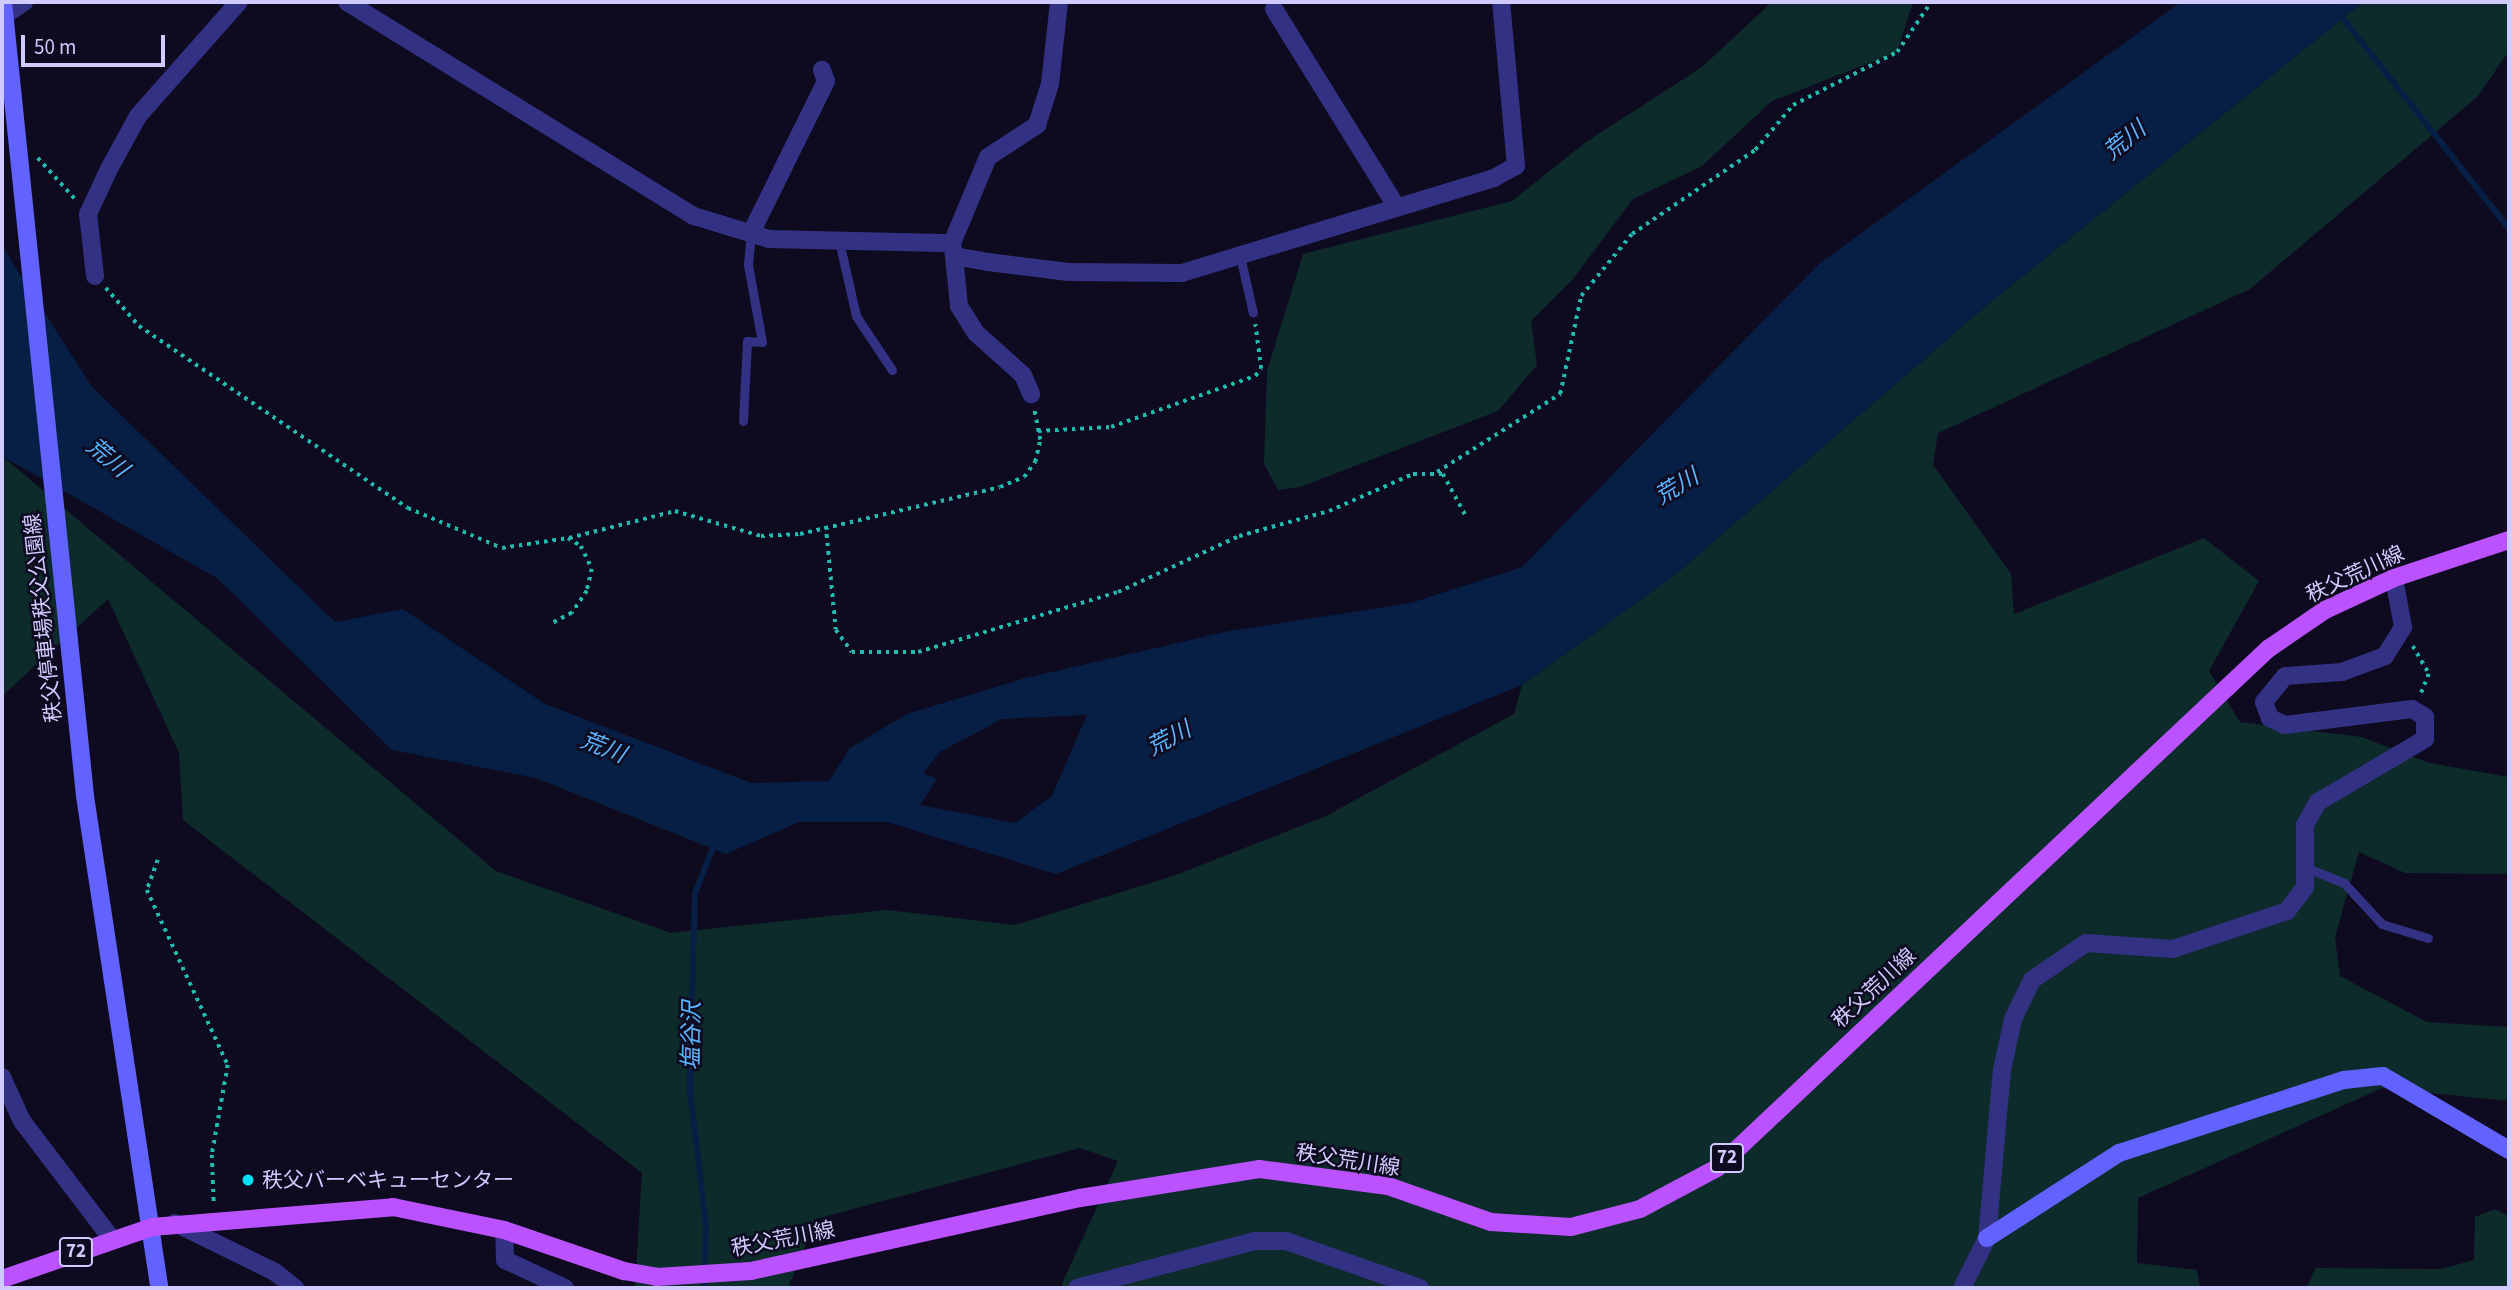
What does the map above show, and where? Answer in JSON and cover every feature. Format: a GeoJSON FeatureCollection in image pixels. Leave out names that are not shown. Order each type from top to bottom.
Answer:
{"type":"FeatureCollection","features":[{"type":"Feature","properties":{"kind":"main road","name":"秩父停車場秩父公園線"},"geometry":{"type":"LineString","coordinates":[[3,2],[85,796],[152,1227],[159,1288]]}},
{"type":"Feature","properties":{"kind":"main road","name":"秩父荒川線"},"geometry":{"type":"LineString","coordinates":[[2,1279],[111,1238],[152,1227],[393,1207],[504,1230],[657,1277],[751,1271],[1080,1198],[1259,1169],[1388,1186],[1491,1222],[1571,1227],[1640,1209],[1717,1168],[2268,649],[2325,610],[2394,578],[2509,540]]}},
{"type":"Feature","properties":{"kind":"main road"},"geometry":{"type":"LineString","coordinates":[[1987,1238],[2119,1153],[2344,1080],[2384,1076],[2509,1150]]}},
{"type":"Feature","properties":{"kind":"street"},"geometry":{"type":"LineString","coordinates":[[2,18],[23,2]]}},
{"type":"Feature","properties":{"kind":"street"},"geometry":{"type":"LineString","coordinates":[[95,276],[88,214],[138,116],[239,2]]}},
{"type":"Feature","properties":{"kind":"street"},"geometry":{"type":"LineString","coordinates":[[347,2],[694,216],[751,233],[953,249],[1068,272],[1157,273],[1182,273],[1240,256],[1516,166],[1500,2]]}},
{"type":"Feature","properties":{"kind":"street"},"geometry":{"type":"LineString","coordinates":[[1031,394],[1023,375],[976,333],[959,306],[953,249],[988,157],[1037,125],[1050,84],[1059,2]]}},
{"type":"Feature","properties":{"kind":"street"},"geometry":{"type":"LineString","coordinates":[[1274,9],[1396,206]]}},
{"type":"Feature","properties":{"kind":"street"},"geometry":{"type":"LineString","coordinates":[[751,233],[826,81],[822,70]]}},
{"type":"Feature","properties":{"kind":"street"},"geometry":{"type":"LineString","coordinates":[[1962,1288],[1987,1238],[2001,1070],[2012,1019],[2032,980],[2086,943],[2173,949],[2287,911],[2305,887],[2305,825],[2318,802],[2426,739],[2425,717],[2412,709],[2285,725],[2270,718],[2264,702],[2285,676],[2368,666],[2385,656],[2403,627],[2394,578]]}},
{"type":"Feature","properties":{"kind":"street"},"geometry":{"type":"LineString","coordinates":[[2,1077],[22,1121],[111,1238]]}},
{"type":"Feature","properties":{"kind":"street"},"geometry":{"type":"LineString","coordinates":[[175,1223],[275,1272],[295,1288]]}},
{"type":"Feature","properties":{"kind":"street"},"geometry":{"type":"LineString","coordinates":[[504,1230],[505,1260],[565,1288]]}},
{"type":"Feature","properties":{"kind":"street"},"geometry":{"type":"LineString","coordinates":[[1077,1288],[1255,1241],[1286,1241],[1420,1288]]}},
{"type":"Feature","properties":{"kind":"lane"},"geometry":{"type":"LineString","coordinates":[[743,421],[747,341],[762,342],[748,265],[751,233]]}},
{"type":"Feature","properties":{"kind":"lane"},"geometry":{"type":"LineString","coordinates":[[839,241],[856,316],[892,370]]}},
{"type":"Feature","properties":{"kind":"lane"},"geometry":{"type":"LineString","coordinates":[[1240,256],[1253,313]]}},
{"type":"Feature","properties":{"kind":"lane"},"geometry":{"type":"LineString","coordinates":[[2307,868],[2344,883],[2382,924],[2428,938]]}},
{"type":"Feature","properties":{"kind":"path"},"geometry":{"type":"LineString","coordinates":[[826,526],[836,630],[852,652],[918,652],[1053,615],[1238,536],[1437,472],[1560,394],[1581,296],[1632,234],[1755,150],[1793,105],[1897,52],[1931,2]]}},
{"type":"Feature","properties":{"kind":"path"},"geometry":{"type":"LineString","coordinates":[[36,156],[88,214]]}},
{"type":"Feature","properties":{"kind":"path"},"geometry":{"type":"LineString","coordinates":[[95,276],[139,326],[408,508],[502,548],[568,538],[676,511],[761,536],[826,526],[1024,477],[1035,462],[1038,431],[1031,394]]}},
{"type":"Feature","properties":{"kind":"path"},"geometry":{"type":"LineString","coordinates":[[1038,431],[1111,427],[1255,376],[1261,369],[1253,313]]}},
{"type":"Feature","properties":{"kind":"path"},"geometry":{"type":"LineString","coordinates":[[1437,472],[1467,518]]}},
{"type":"Feature","properties":{"kind":"path"},"geometry":{"type":"LineString","coordinates":[[553,623],[572,613],[592,569],[581,546],[568,538]]}},
{"type":"Feature","properties":{"kind":"path"},"geometry":{"type":"LineString","coordinates":[[2403,627],[2428,674],[2412,709]]}},
{"type":"Feature","properties":{"kind":"path"},"geometry":{"type":"LineString","coordinates":[[158,860],[147,890],[228,1065],[212,1155],[215,1220]]}},
{"type":"Feature","properties":{"kind":"green space"},"geometry":{"type":"Polygon","coordinates":[[[1772,2],[1913,2],[1897,52],[1772,101],[1702,166],[1633,199],[1573,279],[1531,321],[1537,365],[1498,411],[1300,487],[1278,490],[1264,464],[1267,371],[1303,254],[1512,201],[1586,142],[1702,67],[1772,2]]]}},
{"type":"Feature","properties":{"kind":"green space"},"geometry":{"type":"Polygon","coordinates":[[[2363,2],[2509,2],[2509,51],[2477,97],[2250,289],[1938,433],[1933,465],[2011,574],[2014,614],[2204,538],[2259,581],[2209,671],[2240,722],[2362,737],[2429,763],[2509,777],[2509,874],[2405,873],[2359,852],[2335,937],[2340,976],[2427,1022],[2509,1027],[2509,1101],[2382,1088],[2138,1198],[2137,1263],[2197,1270],[2200,1288],[1060,1288],[1118,1161],[1080,1148],[816,1219],[788,1288],[635,1288],[642,1173],[183,820],[179,753],[108,599],[2,696],[2,456],[496,871],[671,933],[887,910],[1015,925],[1176,875],[1326,816],[1514,714],[1522,685],[1675,575],[1987,305],[2363,2]]]}},
{"type":"Feature","properties":{"kind":"green space"},"geometry":{"type":"Polygon","coordinates":[[[2495,1209],[2509,1216],[2509,1288],[2306,1288],[2316,1268],[2441,1269],[2474,1260],[2475,1217],[2495,1209]]]}},
{"type":"Feature","properties":{"kind":"water","name":"荒川"},"geometry":{"type":"Polygon","coordinates":[[[2181,2],[2363,2],[1987,305],[1675,575],[1522,685],[1056,874],[887,822],[799,822],[726,854],[536,778],[392,750],[217,578],[2,456],[2,246],[92,387],[335,622],[403,609],[545,704],[751,783],[829,781],[850,748],[907,714],[1022,679],[1229,631],[1411,603],[1522,567],[1820,263],[2181,2]],[[1087,715],[1002,719],[940,752],[923,773],[937,779],[920,805],[1015,823],[1052,796],[1087,715]]]}},
{"type":"Feature","properties":{"kind":"waterway"},"geometry":{"type":"LineString","coordinates":[[2330,2],[2509,229]]}},
{"type":"Feature","properties":{"kind":"waterway","name":"塩谷沢"},"geometry":{"type":"LineString","coordinates":[[704,1288],[706,1226],[690,1089],[692,998],[695,893],[715,843]]}},
{"type":"Feature","properties":{"kind":"place","name":"秩父バーベキューセンター"},"geometry":{"type":"Point","coordinates":[248,1180]}}]}
